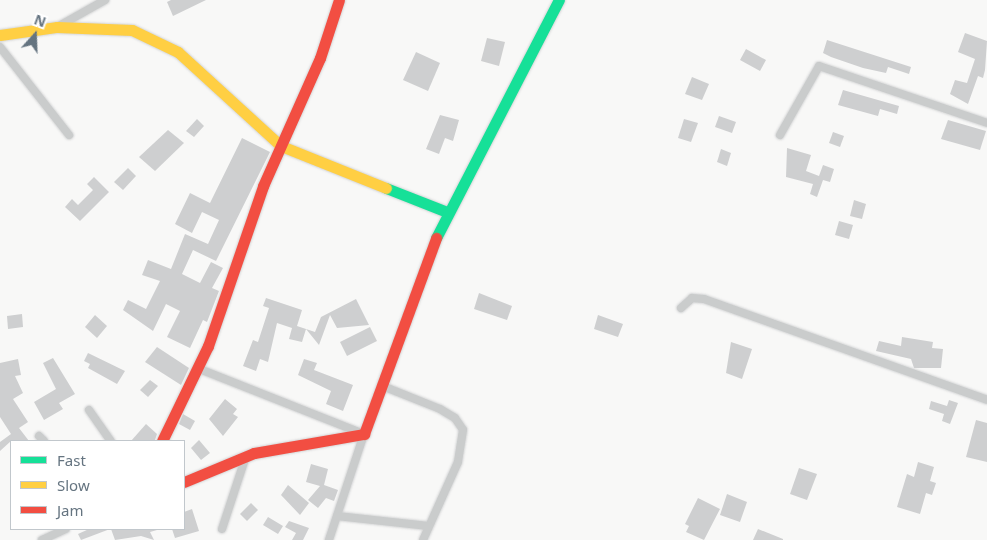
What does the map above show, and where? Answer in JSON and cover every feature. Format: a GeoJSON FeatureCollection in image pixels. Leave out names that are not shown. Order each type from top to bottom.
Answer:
{"type":"FeatureCollection","features":[{"type":"Feature","properties":{"kind":"street"},"geometry":{"type":"LineString","coordinates":[[57,27],[105,0]]}},
{"type":"Feature","properties":{"kind":"street"},"geometry":{"type":"LineString","coordinates":[[162,440],[198,368],[281,146],[320,58],[339,0]]}},
{"type":"Feature","properties":{"kind":"street"},"geometry":{"type":"LineString","coordinates":[[329,540],[364,434],[385,387],[447,212],[559,0]]}},
{"type":"Feature","properties":{"kind":"street"},"geometry":{"type":"LineString","coordinates":[[0,36],[57,27],[116,27],[161,42],[178,52],[281,146],[447,212]]}},
{"type":"Feature","properties":{"kind":"street"},"geometry":{"type":"LineString","coordinates":[[0,47],[69,135]]}},
{"type":"Feature","properties":{"kind":"street"},"geometry":{"type":"LineString","coordinates":[[780,135],[819,66],[987,123]]}},
{"type":"Feature","properties":{"kind":"street"},"geometry":{"type":"LineString","coordinates":[[681,308],[692,298],[704,298],[987,400]]}},
{"type":"Feature","properties":{"kind":"street"},"geometry":{"type":"LineString","coordinates":[[198,368],[364,434]]}},
{"type":"Feature","properties":{"kind":"street"},"geometry":{"type":"LineString","coordinates":[[385,387],[440,409],[455,418],[463,430],[461,453],[423,540]]}},
{"type":"Feature","properties":{"kind":"street"},"geometry":{"type":"LineString","coordinates":[[89,410],[110,440]]}},
{"type":"Feature","properties":{"kind":"street"},"geometry":{"type":"LineString","coordinates":[[185,482],[246,456],[364,434]]}},
{"type":"Feature","properties":{"kind":"street"},"geometry":{"type":"LineString","coordinates":[[222,529],[246,456]]}},
{"type":"Feature","properties":{"kind":"street"},"geometry":{"type":"LineString","coordinates":[[337,516],[428,526]]}},
{"type":"Feature","properties":{"kind":"street"},"geometry":{"type":"LineString","coordinates":[[42,540],[64,530]]}},
{"type":"Feature","properties":{"kind":"building"},"geometry":{"type":"Polygon","coordinates":[[[171,0],[206,0],[173,16],[167,2],[171,0]]]}},
{"type":"Feature","properties":{"kind":"building"},"geometry":{"type":"Polygon","coordinates":[[[965,33],[987,41],[983,78],[978,76],[968,104],[950,94],[955,80],[967,83],[975,59],[958,52],[965,33]]]}},
{"type":"Feature","properties":{"kind":"building"},"geometry":{"type":"Polygon","coordinates":[[[487,38],[505,42],[499,66],[481,61],[487,38]]]}},
{"type":"Feature","properties":{"kind":"building"},"geometry":{"type":"Polygon","coordinates":[[[827,40],[911,67],[909,74],[888,67],[886,73],[863,68],[831,57],[823,53],[827,40]]]}},
{"type":"Feature","properties":{"kind":"building"},"geometry":{"type":"Polygon","coordinates":[[[746,49],[766,60],[760,71],[740,60],[746,49]]]}},
{"type":"Feature","properties":{"kind":"building"},"geometry":{"type":"Polygon","coordinates":[[[416,52],[440,63],[428,91],[403,80],[416,52]]]}},
{"type":"Feature","properties":{"kind":"building"},"geometry":{"type":"Polygon","coordinates":[[[692,77],[709,84],[702,100],[685,94],[692,77]]]}},
{"type":"Feature","properties":{"kind":"building"},"geometry":{"type":"Polygon","coordinates":[[[843,90],[899,106],[897,114],[880,109],[878,116],[838,105],[843,90]]]}},
{"type":"Feature","properties":{"kind":"building"},"geometry":{"type":"Polygon","coordinates":[[[440,115],[459,120],[453,141],[445,138],[439,154],[426,149],[440,115]]]}},
{"type":"Feature","properties":{"kind":"building"},"geometry":{"type":"Polygon","coordinates":[[[719,116],[736,122],[732,133],[715,127],[719,116]]]}},
{"type":"Feature","properties":{"kind":"building"},"geometry":{"type":"Polygon","coordinates":[[[197,119],[204,126],[194,137],[186,131],[197,119]]]}},
{"type":"Feature","properties":{"kind":"building"},"geometry":{"type":"Polygon","coordinates":[[[684,119],[698,123],[691,142],[678,138],[684,119]]]}},
{"type":"Feature","properties":{"kind":"building"},"geometry":{"type":"Polygon","coordinates":[[[948,120],[986,131],[980,150],[941,139],[948,120]]]}},
{"type":"Feature","properties":{"kind":"building"},"geometry":{"type":"Polygon","coordinates":[[[168,130],[184,143],[155,171],[139,157],[168,130]]]}},
{"type":"Feature","properties":{"kind":"building"},"geometry":{"type":"Polygon","coordinates":[[[833,132],[844,136],[840,147],[829,143],[833,132]]]}},
{"type":"Feature","properties":{"kind":"building"},"geometry":{"type":"Polygon","coordinates":[[[242,138],[270,152],[216,261],[193,250],[182,274],[200,283],[211,262],[223,268],[212,288],[219,291],[207,322],[203,320],[190,348],[167,337],[180,311],[166,304],[153,331],[123,310],[128,300],[146,309],[160,281],[142,275],[148,260],[171,269],[185,234],[208,244],[219,220],[202,212],[192,233],[175,224],[190,193],[210,203],[242,138]]]}},
{"type":"Feature","properties":{"kind":"building"},"geometry":{"type":"Polygon","coordinates":[[[787,148],[811,155],[806,171],[819,176],[823,165],[834,169],[830,182],[823,180],[817,197],[810,194],[813,184],[786,177],[787,148]]]}},
{"type":"Feature","properties":{"kind":"building"},"geometry":{"type":"Polygon","coordinates":[[[721,149],[731,153],[727,166],[717,162],[721,149]]]}},
{"type":"Feature","properties":{"kind":"building"},"geometry":{"type":"Polygon","coordinates":[[[128,168],[136,176],[123,190],[114,182],[128,168]]]}},
{"type":"Feature","properties":{"kind":"building"},"geometry":{"type":"Polygon","coordinates":[[[94,177],[109,192],[80,221],[65,207],[72,199],[78,205],[93,190],[87,184],[94,177]]]}},
{"type":"Feature","properties":{"kind":"building"},"geometry":{"type":"Polygon","coordinates":[[[854,200],[866,204],[862,219],[850,216],[854,200]]]}},
{"type":"Feature","properties":{"kind":"building"},"geometry":{"type":"Polygon","coordinates":[[[839,221],[853,225],[849,239],[835,235],[839,221]]]}},
{"type":"Feature","properties":{"kind":"building"},"geometry":{"type":"Polygon","coordinates":[[[479,293],[512,306],[507,320],[474,309],[479,293]]]}},
{"type":"Feature","properties":{"kind":"building"},"geometry":{"type":"Polygon","coordinates":[[[266,298],[302,310],[297,326],[306,329],[302,342],[289,339],[292,328],[277,323],[268,362],[260,359],[256,371],[243,366],[253,340],[258,342],[269,308],[263,306],[266,298]]]}},
{"type":"Feature","properties":{"kind":"building"},"geometry":{"type":"Polygon","coordinates":[[[356,299],[369,325],[337,328],[330,315],[319,345],[306,329],[315,332],[321,317],[356,299]]]}},
{"type":"Feature","properties":{"kind":"building"},"geometry":{"type":"Polygon","coordinates":[[[22,314],[23,327],[8,329],[7,316],[22,314]]]}},
{"type":"Feature","properties":{"kind":"building"},"geometry":{"type":"Polygon","coordinates":[[[95,315],[107,326],[97,338],[85,327],[95,315]]]}},
{"type":"Feature","properties":{"kind":"building"},"geometry":{"type":"Polygon","coordinates":[[[598,315],[623,324],[618,337],[594,329],[598,315]]]}},
{"type":"Feature","properties":{"kind":"building"},"geometry":{"type":"Polygon","coordinates":[[[370,327],[377,341],[347,356],[340,342],[370,327]]]}},
{"type":"Feature","properties":{"kind":"building"},"geometry":{"type":"Polygon","coordinates":[[[902,337],[933,342],[932,348],[943,349],[941,368],[914,368],[911,359],[876,351],[879,341],[901,346],[902,337]]]}},
{"type":"Feature","properties":{"kind":"building"},"geometry":{"type":"Polygon","coordinates":[[[731,342],[752,349],[742,379],[726,373],[731,342]]]}},
{"type":"Feature","properties":{"kind":"building"},"geometry":{"type":"Polygon","coordinates":[[[157,347],[189,368],[181,385],[145,362],[157,347]]]}},
{"type":"Feature","properties":{"kind":"building"},"geometry":{"type":"Polygon","coordinates":[[[88,353],[125,371],[117,384],[88,368],[90,364],[84,361],[88,353]]]}},
{"type":"Feature","properties":{"kind":"building"},"geometry":{"type":"Polygon","coordinates":[[[53,358],[75,394],[59,403],[63,409],[44,420],[34,402],[56,389],[43,363],[53,358]]]}},
{"type":"Feature","properties":{"kind":"building"},"geometry":{"type":"Polygon","coordinates":[[[18,359],[21,375],[15,376],[23,393],[13,399],[28,422],[19,428],[28,440],[10,440],[0,451],[0,442],[11,434],[0,417],[0,363],[18,359]]]}},
{"type":"Feature","properties":{"kind":"building"},"geometry":{"type":"Polygon","coordinates":[[[304,359],[317,363],[314,370],[353,385],[343,411],[326,404],[331,391],[298,375],[304,359]]]}},
{"type":"Feature","properties":{"kind":"building"},"geometry":{"type":"Polygon","coordinates":[[[150,380],[158,386],[148,397],[140,390],[150,380]]]}},
{"type":"Feature","properties":{"kind":"building"},"geometry":{"type":"Polygon","coordinates":[[[225,399],[237,409],[233,414],[238,417],[223,436],[209,419],[225,399]]]}},
{"type":"Feature","properties":{"kind":"building"},"geometry":{"type":"Polygon","coordinates":[[[949,400],[958,403],[950,424],[942,421],[944,414],[929,409],[931,401],[947,406],[949,400]]]}},
{"type":"Feature","properties":{"kind":"building"},"geometry":{"type":"Polygon","coordinates":[[[183,414],[195,421],[190,430],[179,424],[183,414]]]}},
{"type":"Feature","properties":{"kind":"building"},"geometry":{"type":"Polygon","coordinates":[[[976,420],[987,423],[987,462],[966,457],[976,420]]]}},
{"type":"Feature","properties":{"kind":"building"},"geometry":{"type":"Polygon","coordinates":[[[146,424],[157,434],[155,440],[132,440],[146,424]]]}},
{"type":"Feature","properties":{"kind":"building"},"geometry":{"type":"Polygon","coordinates":[[[199,440],[210,453],[201,460],[191,448],[199,440]]]}},
{"type":"Feature","properties":{"kind":"building"},"geometry":{"type":"Polygon","coordinates":[[[918,462],[934,467],[930,481],[936,483],[932,495],[926,493],[920,514],[897,507],[907,474],[914,477],[918,462]]]}},
{"type":"Feature","properties":{"kind":"building"},"geometry":{"type":"Polygon","coordinates":[[[311,464],[328,469],[324,485],[338,490],[334,501],[326,498],[318,508],[308,500],[320,486],[306,482],[311,464]]]}},
{"type":"Feature","properties":{"kind":"building"},"geometry":{"type":"Polygon","coordinates":[[[799,468],[817,474],[807,500],[790,494],[799,468]]]}},
{"type":"Feature","properties":{"kind":"building"},"geometry":{"type":"Polygon","coordinates":[[[288,485],[309,503],[300,515],[281,495],[288,485]]]}},
{"type":"Feature","properties":{"kind":"building"},"geometry":{"type":"Polygon","coordinates":[[[727,494],[747,502],[740,522],[720,515],[727,494]]]}},
{"type":"Feature","properties":{"kind":"building"},"geometry":{"type":"Polygon","coordinates":[[[698,498],[720,509],[704,540],[686,532],[689,526],[685,524],[698,498]]]}},
{"type":"Feature","properties":{"kind":"building"},"geometry":{"type":"Polygon","coordinates":[[[251,503],[258,510],[247,521],[240,514],[251,503]]]}},
{"type":"Feature","properties":{"kind":"building"},"geometry":{"type":"Polygon","coordinates":[[[192,509],[199,531],[175,538],[172,530],[185,530],[185,512],[192,509]]]}},
{"type":"Feature","properties":{"kind":"building"},"geometry":{"type":"Polygon","coordinates":[[[268,517],[283,526],[278,534],[263,525],[268,517]]]}},
{"type":"Feature","properties":{"kind":"building"},"geometry":{"type":"Polygon","coordinates":[[[289,521],[309,528],[303,540],[292,540],[296,533],[285,527],[289,521]]]}},
{"type":"Feature","properties":{"kind":"building"},"geometry":{"type":"Polygon","coordinates":[[[758,529],[783,539],[783,540],[753,540],[758,529]]]}},
{"type":"Feature","properties":{"kind":"building"},"geometry":{"type":"Polygon","coordinates":[[[87,530],[107,530],[81,540],[78,534],[87,530]]]}},
{"type":"Feature","properties":{"kind":"building"},"geometry":{"type":"Polygon","coordinates":[[[111,530],[157,530],[150,532],[154,540],[141,536],[115,540],[111,530]]]}},
{"type":"Feature","properties":{"kind":"traffic: fast"},"geometry":{"type":"LineString","coordinates":[[436,238],[559,0]]}},
{"type":"Feature","properties":{"kind":"traffic: fast"},"geometry":{"type":"LineString","coordinates":[[386,188],[447,212]]}},
{"type":"Feature","properties":{"kind":"traffic: slow"},"geometry":{"type":"LineString","coordinates":[[0,35],[57,27],[132,30],[178,52],[281,146],[386,188]]}},
{"type":"Feature","properties":{"kind":"traffic: jam"},"geometry":{"type":"LineString","coordinates":[[162,440],[208,346],[263,186],[320,58],[339,0]]}},
{"type":"Feature","properties":{"kind":"traffic: jam"},"geometry":{"type":"LineString","coordinates":[[185,482],[254,453],[364,434],[436,238]]}}]}
